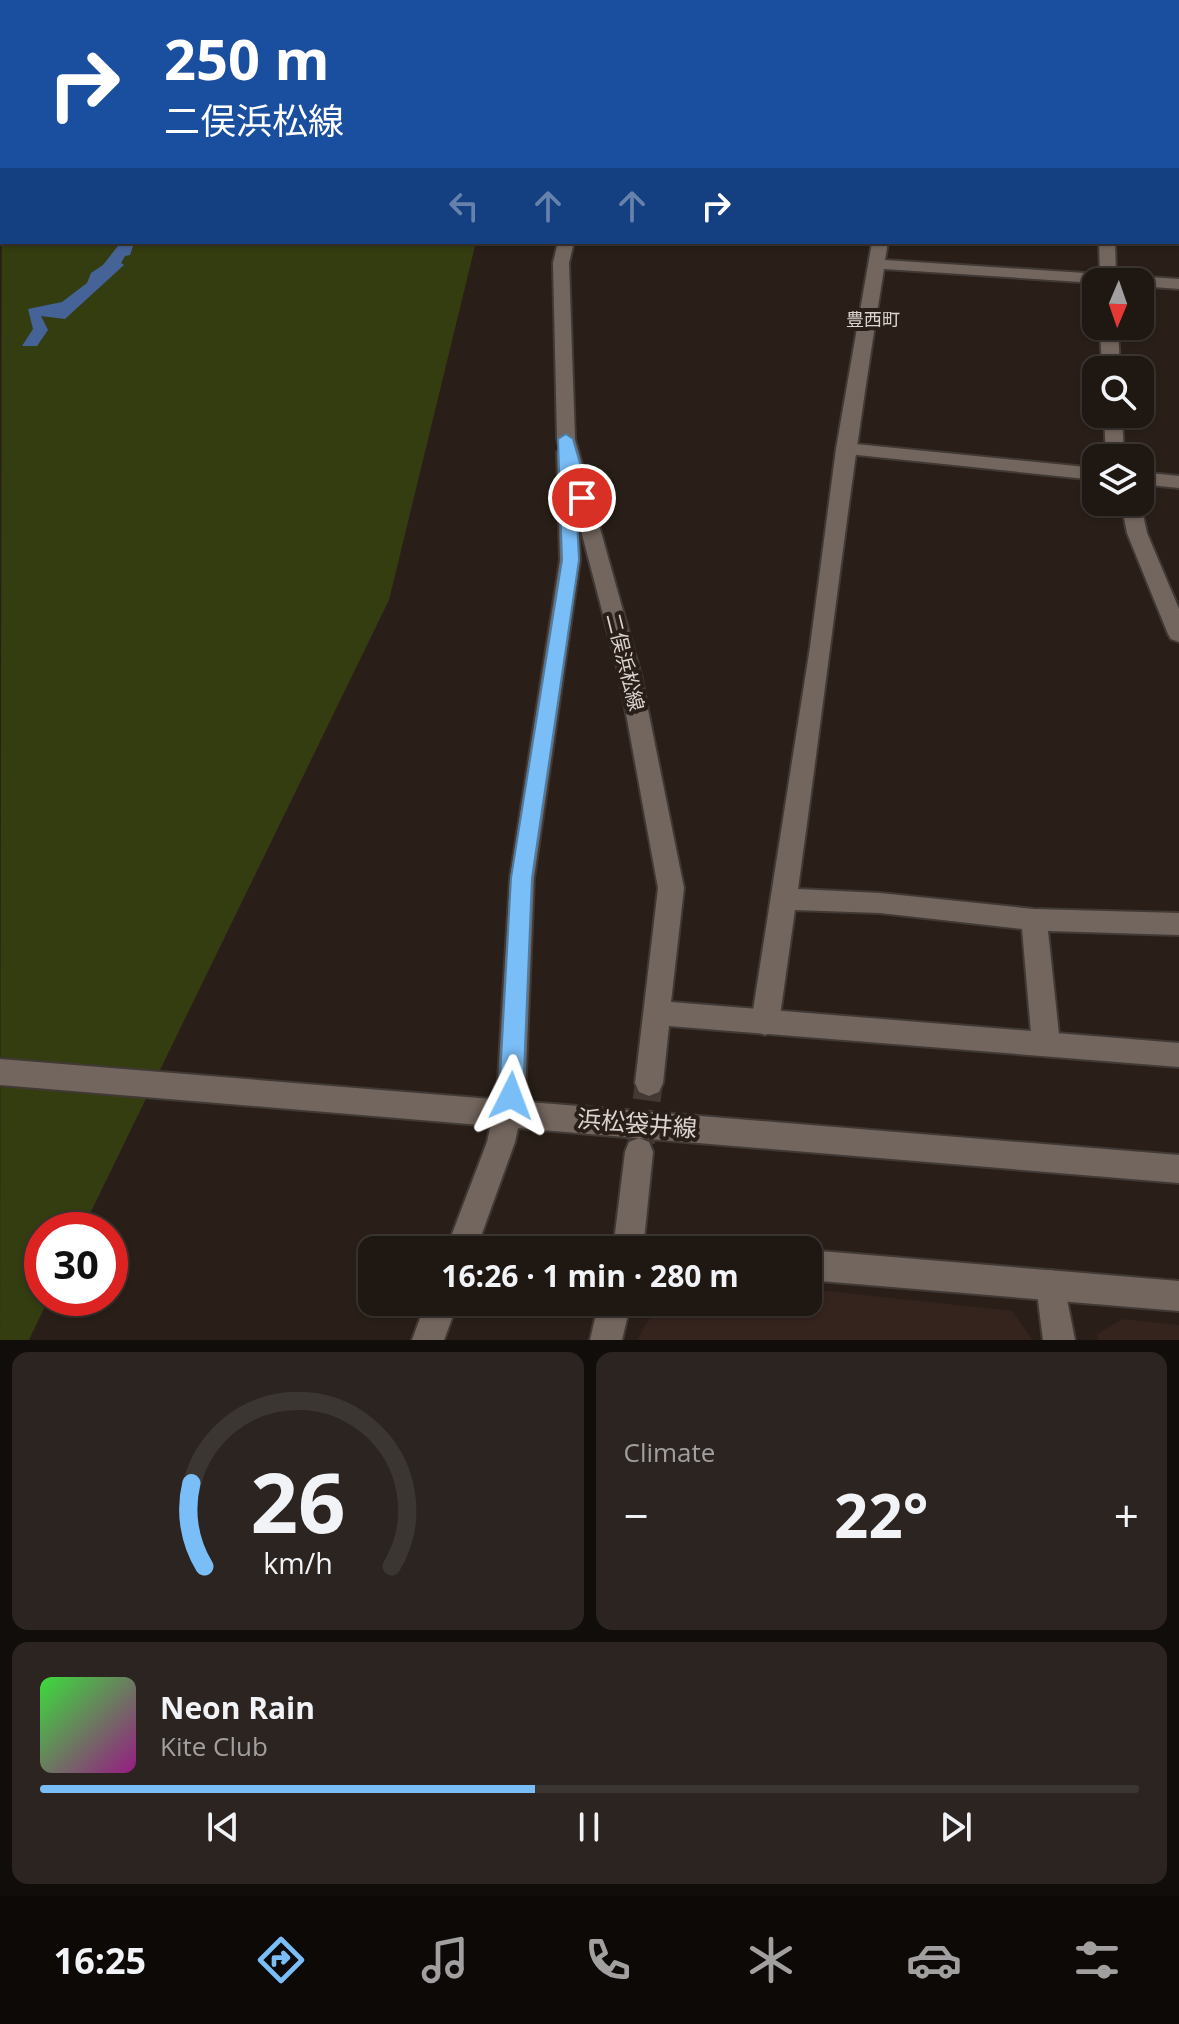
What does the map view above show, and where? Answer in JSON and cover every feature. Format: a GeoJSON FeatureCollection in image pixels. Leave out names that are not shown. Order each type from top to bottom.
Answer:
{"type":"FeatureCollection","features":[{"type":"Feature","properties":{"kind":"street","name":"二俣浜松線"},"geometry":{"type":"LineString","coordinates":[[566,244],[561,263],[566,439],[630,675],[671,888],[649,1083]]}},
{"type":"Feature","properties":{"kind":"street"},"geometry":{"type":"LineString","coordinates":[[1107,244],[1108,268]]}},
{"type":"Feature","properties":{"kind":"street"},"geometry":{"type":"LineString","coordinates":[[765,1023],[821,647],[845,449],[878,253],[1082,277]]}},
{"type":"Feature","properties":{"kind":"street"},"geometry":{"type":"LineString","coordinates":[[1154,283],[1179,284]]}},
{"type":"Feature","properties":{"kind":"street"},"geometry":{"type":"LineString","coordinates":[[466,1236],[501,1142],[508,1113],[522,878],[570,560],[566,439]]}},
{"type":"Feature","properties":{"kind":"street"},"geometry":{"type":"LineString","coordinates":[[845,449],[1082,473]]}},
{"type":"Feature","properties":{"kind":"street"},"geometry":{"type":"LineString","coordinates":[[1154,479],[1179,482]]}},
{"type":"Feature","properties":{"kind":"street"},"geometry":{"type":"LineString","coordinates":[[1134,516],[1137,533],[1179,634]]}},
{"type":"Feature","properties":{"kind":"street"},"geometry":{"type":"LineString","coordinates":[[785,899],[880,903],[1034,920],[1179,924]]}},
{"type":"Feature","properties":{"kind":"street"},"geometry":{"type":"LineString","coordinates":[[1034,920],[1046,1044]]}},
{"type":"Feature","properties":{"kind":"street"},"geometry":{"type":"LineString","coordinates":[[656,1013],[1179,1055]]}},
{"type":"Feature","properties":{"kind":"street","name":"浜松袋井線"},"geometry":{"type":"LineString","coordinates":[[0,1072],[1179,1169]]}},
{"type":"Feature","properties":{"kind":"street"},"geometry":{"type":"LineString","coordinates":[[630,1236],[639,1152]]}},
{"type":"Feature","properties":{"kind":"street"},"geometry":{"type":"LineString","coordinates":[[822,1266],[1179,1296]]}},
{"type":"Feature","properties":{"kind":"street"},"geometry":{"type":"LineString","coordinates":[[1051,1285],[1059,1340]]}},
{"type":"Feature","properties":{"kind":"street"},"geometry":{"type":"LineString","coordinates":[[428,1340],[437,1316]]}},
{"type":"Feature","properties":{"kind":"street"},"geometry":{"type":"LineString","coordinates":[[606,1340],[612,1316]]}},
{"type":"Feature","properties":{"kind":"shaded area"},"geometry":{"type":"Polygon","coordinates":[[[822,1291],[1012,1311],[1033,1340],[637,1340],[651,1316],[822,1316],[822,1291]]]}},
{"type":"Feature","properties":{"kind":"shaded area"},"geometry":{"type":"Polygon","coordinates":[[[1123,1319],[1179,1325],[1179,1340],[1098,1340],[1097,1334],[1123,1319]]]}},
{"type":"Feature","properties":{"kind":"green space"},"geometry":{"type":"Polygon","coordinates":[[[2,244],[476,244],[389,600],[91,1212],[24,1212],[24,1316],[40,1316],[29,1340],[0,1340],[2,244]]]}},
{"type":"Feature","properties":{"kind":"water"},"geometry":{"type":"Polygon","coordinates":[[[119,244],[139,244],[133,246],[130,255],[125,256],[121,263],[124,265],[65,319],[41,316],[48,330],[37,346],[22,346],[33,329],[28,309],[62,302],[87,283],[91,273],[103,265],[119,244]]]}},
{"type":"Feature","properties":{"kind":"tunnel"},"geometry":{"type":"LineString","coordinates":[[641,1142],[649,1083]]}},
{"type":"Feature","properties":{"kind":"district","name":"豊西町"},"geometry":{"type":"Point","coordinates":[873,320]}},
{"type":"Feature","properties":{"kind":"route"},"geometry":{"type":"LineString","coordinates":[[511,1096],[522,878],[570,560],[566,439],[582,498]]}}]}
